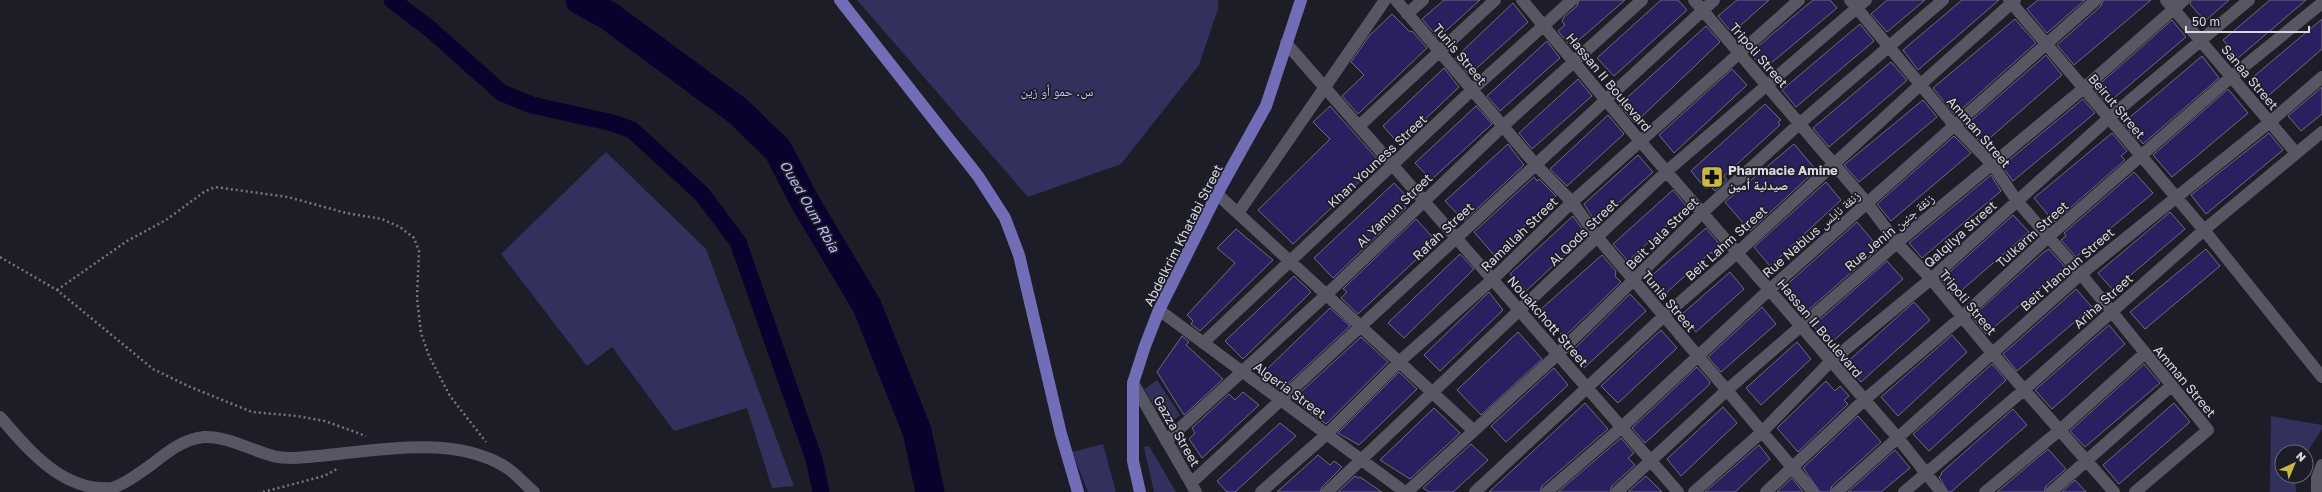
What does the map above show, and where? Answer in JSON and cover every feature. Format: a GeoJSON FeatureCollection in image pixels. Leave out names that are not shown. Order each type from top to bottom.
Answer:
{"type":"FeatureCollection","features":[{"type":"Feature","properties":{"kind":"main road"},"geometry":{"type":"LineString","coordinates":[[840,0],[978,176],[1004,218],[1019,255],[1060,434],[1078,492]]}},
{"type":"Feature","properties":{"kind":"main road","name":"Abdelkrim Khatabi Street"},"geometry":{"type":"LineString","coordinates":[[1140,492],[1133,461],[1134,383],[1159,310],[1217,194],[1266,106],[1301,0]]}},
{"type":"Feature","properties":{"kind":"street"},"geometry":{"type":"LineString","coordinates":[[1238,213],[1324,86],[1385,0]]}},
{"type":"Feature","properties":{"kind":"street","name":"Tunis Street"},"geometry":{"type":"LineString","coordinates":[[1396,0],[1535,164],[1572,202],[1598,238],[1813,492]]}},
{"type":"Feature","properties":{"kind":"street"},"geometry":{"type":"LineString","coordinates":[[1408,14],[1423,0]]}},
{"type":"Feature","properties":{"kind":"street"},"geometry":{"type":"LineString","coordinates":[[1359,126],[1495,0]]}},
{"type":"Feature","properties":{"kind":"street","name":"Hassan II Boulevard"},"geometry":{"type":"LineString","coordinates":[[1522,0],[1640,141],[1703,212],[1863,401],[1898,438],[1941,492]]}},
{"type":"Feature","properties":{"kind":"street","name":"Khan Youness Street"},"geometry":{"type":"LineString","coordinates":[[1203,343],[1394,166],[1472,90],[1572,0]]}},
{"type":"Feature","properties":{"kind":"street","name":"Al Yamun Street"},"geometry":{"type":"LineString","coordinates":[[1166,441],[1326,295],[1573,61],[1642,0]]}},
{"type":"Feature","properties":{"kind":"street","name":"Tripoli Street"},"geometry":{"type":"LineString","coordinates":[[1694,0],[1867,203],[1897,243],[1931,279],[1992,353],[2114,492]]}},
{"type":"Feature","properties":{"kind":"street","name":"Rafah Street"},"geometry":{"type":"LineString","coordinates":[[1194,488],[1281,400],[1714,0]]}},
{"type":"Feature","properties":{"kind":"street","name":"Ramallah Street"},"geometry":{"type":"LineString","coordinates":[[1262,492],[1327,434],[1400,361],[1492,279],[1572,202],[1799,0]]}},
{"type":"Feature","properties":{"kind":"street","name":"Al Qods Street"},"geometry":{"type":"LineString","coordinates":[[1327,492],[1598,238],[1667,171],[1766,85],[1853,4],[1866,0]]}},
{"type":"Feature","properties":{"kind":"street","name":"Beit Jala Street"},"geometry":{"type":"LineString","coordinates":[[1406,492],[1558,354],[1703,212],[1799,124],[1943,0]]}},
{"type":"Feature","properties":{"kind":"street","name":"Rue Nablus زنقة نابلس"},"geometry":{"type":"LineString","coordinates":[[1547,492],[1622,427],[1769,290],[2045,43],[2096,0]]}},
{"type":"Feature","properties":{"kind":"street","name":"Sanaa Street"},"geometry":{"type":"LineString","coordinates":[[2166,0],[2296,153]]}},
{"type":"Feature","properties":{"kind":"street","name":"Rue Jenin زنقة جنين"},"geometry":{"type":"LineString","coordinates":[[1617,492],[1652,462],[1727,390],[1897,243],[2084,88],[2184,0]]}},
{"type":"Feature","properties":{"kind":"street","name":"Qalqilya Street"},"geometry":{"type":"LineString","coordinates":[[1694,492],[1762,432],[1830,362],[1931,279],[2109,118],[2249,0]]}},
{"type":"Feature","properties":{"kind":"street","name":"Beirut Street"},"geometry":{"type":"LineString","coordinates":[[2012,1],[2045,43],[2204,230],[2322,377]]}},
{"type":"Feature","properties":{"kind":"street","name":"Beit Lahm Street"},"geometry":{"type":"LineString","coordinates":[[1475,492],[1588,389],[1664,316],[1737,253],[2012,1]]}},
{"type":"Feature","properties":{"kind":"street","name":"Tulkarm Street"},"geometry":{"type":"LineString","coordinates":[[1766,492],[1863,401],[1963,316],[2047,238],[2232,77],[2322,3]]}},
{"type":"Feature","properties":{"kind":"street","name":"Amman Street"},"geometry":{"type":"LineString","coordinates":[[1853,4],[1954,125],[1992,164],[2017,201],[2047,238],[2080,274],[2110,314],[2208,430],[2135,492]]}},
{"type":"Feature","properties":{"kind":"street","name":"Nouakchott Street"},"geometry":{"type":"LineString","coordinates":[[1286,43],[1678,492]]}},
{"type":"Feature","properties":{"kind":"street","name":"Beit Hanoun Street"},"geometry":{"type":"LineString","coordinates":[[1838,492],[2080,274],[2270,122],[2322,77]]}},
{"type":"Feature","properties":{"kind":"street","name":"Ariha Street"},"geometry":{"type":"LineString","coordinates":[[1904,492],[2025,389],[2204,230],[2322,132]]}},
{"type":"Feature","properties":{"kind":"street"},"geometry":{"type":"LineString","coordinates":[[1217,194],[1400,361],[1473,430]]}},
{"type":"Feature","properties":{"kind":"street","name":"Algeria Street"},"geometry":{"type":"LineString","coordinates":[[1159,310],[1406,492]]}},
{"type":"Feature","properties":{"kind":"street"},"geometry":{"type":"LineString","coordinates":[[1984,492],[2060,430],[2144,354]]}},
{"type":"Feature","properties":{"kind":"street","name":"Gazza Street"},"geometry":{"type":"LineString","coordinates":[[1134,383],[1194,488]]}},
{"type":"Feature","properties":{"kind":"street"},"geometry":{"type":"LineString","coordinates":[[2051,492],[2171,386]]}},
{"type":"Feature","properties":{"kind":"street"},"geometry":{"type":"LineString","coordinates":[[0,418],[48,469],[61,479],[82,487],[112,488],[131,479],[185,442],[203,437],[217,438],[275,457],[309,457],[419,448],[461,451],[505,466],[534,492]]}},
{"type":"Feature","properties":{"kind":"street"},"geometry":{"type":"LineString","coordinates":[[2317,492],[2317,478],[2322,465]]}},
{"type":"Feature","properties":{"kind":"path"},"geometry":{"type":"LineString","coordinates":[[57,290],[127,241],[166,220],[204,192],[215,186],[288,197],[346,212],[382,219],[400,227],[414,238],[419,251],[417,298],[421,332],[427,350],[437,374],[450,396],[487,443]]}},
{"type":"Feature","properties":{"kind":"path"},"geometry":{"type":"LineString","coordinates":[[0,258],[57,290],[153,369],[188,386],[252,412],[297,416],[325,421],[368,436]]}},
{"type":"Feature","properties":{"kind":"path"},"geometry":{"type":"LineString","coordinates":[[263,492],[324,476],[338,469],[350,453]]}},
{"type":"Feature","properties":{"kind":"green space","name":"س. حمو أو زين"},"geometry":{"type":"Polygon","coordinates":[[[857,0],[1218,0],[1218,9],[1199,65],[1121,164],[1028,197],[857,0]]]}},
{"type":"Feature","properties":{"kind":"green space"},"geometry":{"type":"Polygon","coordinates":[[[606,152],[706,249],[794,486],[772,488],[747,408],[674,431],[612,347],[587,366],[501,254],[606,152]]]}},
{"type":"Feature","properties":{"kind":"green space"},"geometry":{"type":"Polygon","coordinates":[[[1157,380],[1180,415],[1167,426],[1144,389],[1157,380]]]}},
{"type":"Feature","properties":{"kind":"green space"},"geometry":{"type":"Polygon","coordinates":[[[2271,416],[2322,425],[2322,429],[2312,444],[2274,444],[2274,484],[2296,484],[2296,492],[2270,492],[2271,416]]]}},
{"type":"Feature","properties":{"kind":"green space"},"geometry":{"type":"Polygon","coordinates":[[[1183,440],[1200,462],[1192,468],[1176,446],[1183,440]]]}},
{"type":"Feature","properties":{"kind":"green space"},"geometry":{"type":"Polygon","coordinates":[[[1103,444],[1116,492],[1088,492],[1072,452],[1103,444]]]}},
{"type":"Feature","properties":{"kind":"green space"},"geometry":{"type":"Polygon","coordinates":[[[1149,446],[1176,492],[1154,492],[1144,447],[1149,446]]]}},
{"type":"Feature","properties":{"kind":"building"},"geometry":{"type":"Polygon","coordinates":[[[1444,0],[1480,0],[1438,38],[1422,19],[1444,0]]]}},
{"type":"Feature","properties":{"kind":"building"},"geometry":{"type":"Polygon","coordinates":[[[1579,0],[1625,0],[1571,47],[1558,31],[1565,25],[1562,21],[1564,17],[1577,6],[1579,0]]]}},
{"type":"Feature","properties":{"kind":"building"},"geometry":{"type":"Polygon","coordinates":[[[1661,0],[1678,0],[1687,10],[1614,76],[1597,58],[1661,0]]]}},
{"type":"Feature","properties":{"kind":"building"},"geometry":{"type":"Polygon","coordinates":[[[1737,0],[1769,0],[1732,33],[1718,16],[1737,0]]]}},
{"type":"Feature","properties":{"kind":"building"},"geometry":{"type":"Polygon","coordinates":[[[1813,0],[1830,0],[1837,8],[1764,69],[1750,53],[1813,0]]]}},
{"type":"Feature","properties":{"kind":"building"},"geometry":{"type":"Polygon","coordinates":[[[1887,0],[1925,0],[1887,32],[1871,14],[1887,0]]]}},
{"type":"Feature","properties":{"kind":"building"},"geometry":{"type":"Polygon","coordinates":[[[1962,0],[1999,0],[1918,70],[1903,50],[1962,0]]]}},
{"type":"Feature","properties":{"kind":"building"},"geometry":{"type":"Polygon","coordinates":[[[2038,0],[2085,0],[2047,33],[2027,9],[2038,0]]]}},
{"type":"Feature","properties":{"kind":"building"},"geometry":{"type":"Polygon","coordinates":[[[2103,0],[2151,0],[2074,65],[2057,45],[2101,6],[2103,0]]]}},
{"type":"Feature","properties":{"kind":"building"},"geometry":{"type":"Polygon","coordinates":[[[2191,0],[2229,0],[2205,21],[2190,4],[2191,0]]]}},
{"type":"Feature","properties":{"kind":"building"},"geometry":{"type":"Polygon","coordinates":[[[2270,0],[2306,0],[2238,58],[2223,40],[2270,0]]]}},
{"type":"Feature","properties":{"kind":"building"},"geometry":{"type":"Polygon","coordinates":[[[1513,3],[1528,22],[1469,75],[1455,58],[1513,3]]]}},
{"type":"Feature","properties":{"kind":"building"},"geometry":{"type":"Polygon","coordinates":[[[1392,14],[1410,32],[1412,31],[1427,48],[1358,114],[1342,96],[1364,75],[1351,62],[1369,36],[1392,14]]]}},
{"type":"Feature","properties":{"kind":"building"},"geometry":{"type":"Polygon","coordinates":[[[2015,19],[2036,43],[1955,115],[1933,88],[2015,19]]]}},
{"type":"Feature","properties":{"kind":"building"},"geometry":{"type":"Polygon","coordinates":[[[2322,19],[2322,49],[2268,96],[2252,78],[2322,19]]]}},
{"type":"Feature","properties":{"kind":"building"},"geometry":{"type":"Polygon","coordinates":[[[2172,20],[2186,37],[2107,104],[2094,89],[2172,20]]]}},
{"type":"Feature","properties":{"kind":"building"},"geometry":{"type":"Polygon","coordinates":[[[1860,24],[1874,41],[1796,107],[1782,90],[1860,24]]]}},
{"type":"Feature","properties":{"kind":"building"},"geometry":{"type":"Polygon","coordinates":[[[1706,26],[1720,42],[1635,123],[1619,105],[1706,26]]]}},
{"type":"Feature","properties":{"kind":"building"},"geometry":{"type":"Polygon","coordinates":[[[1547,41],[1560,58],[1500,111],[1487,96],[1547,41]]]}},
{"type":"Feature","properties":{"kind":"building"},"geometry":{"type":"Polygon","coordinates":[[[2046,55],[2062,75],[1983,144],[1965,126],[2046,55]]]}},
{"type":"Feature","properties":{"kind":"building"},"geometry":{"type":"Polygon","coordinates":[[[2202,56],[2219,78],[2143,144],[2140,140],[2138,141],[2123,123],[2202,56]]]}},
{"type":"Feature","properties":{"kind":"building"},"geometry":{"type":"Polygon","coordinates":[[[1891,62],[1907,80],[1829,147],[1813,128],[1891,62]]]}},
{"type":"Feature","properties":{"kind":"building"},"geometry":{"type":"Polygon","coordinates":[[[1444,68],[1459,87],[1399,144],[1383,126],[1444,68]]]}},
{"type":"Feature","properties":{"kind":"building"},"geometry":{"type":"Polygon","coordinates":[[[1732,69],[1747,85],[1674,153],[1659,135],[1732,69]]]}},
{"type":"Feature","properties":{"kind":"building"},"geometry":{"type":"Polygon","coordinates":[[[1578,79],[1592,96],[1532,149],[1519,133],[1578,79]]]}},
{"type":"Feature","properties":{"kind":"building"},"geometry":{"type":"Polygon","coordinates":[[[2322,87],[2322,114],[2301,131],[2288,116],[2322,87]]]}},
{"type":"Feature","properties":{"kind":"building"},"geometry":{"type":"Polygon","coordinates":[[[2228,89],[2248,113],[2172,177],[2153,155],[2228,89]]]}},
{"type":"Feature","properties":{"kind":"building"},"geometry":{"type":"Polygon","coordinates":[[[2083,99],[2095,113],[2013,181],[2002,166],[2083,99]]]}},
{"type":"Feature","properties":{"kind":"building"},"geometry":{"type":"Polygon","coordinates":[[[1923,100],[1937,117],[1859,182],[1844,165],[1923,100]]]}},
{"type":"Feature","properties":{"kind":"building"},"geometry":{"type":"Polygon","coordinates":[[[1765,104],[1781,120],[1778,122],[1780,125],[1724,176],[1727,180],[1715,191],[1711,187],[1705,188],[1691,171],[1765,104]]]}},
{"type":"Feature","properties":{"kind":"building"},"geometry":{"type":"Polygon","coordinates":[[[1330,106],[1380,162],[1293,244],[1258,210],[1330,139],[1313,122],[1330,106]]]}},
{"type":"Feature","properties":{"kind":"building"},"geometry":{"type":"Polygon","coordinates":[[[1476,106],[1492,124],[1431,180],[1415,163],[1476,106]]]}},
{"type":"Feature","properties":{"kind":"building"},"geometry":{"type":"Polygon","coordinates":[[[1608,115],[1624,134],[1567,186],[1550,169],[1608,115]]]}},
{"type":"Feature","properties":{"kind":"building"},"geometry":{"type":"Polygon","coordinates":[[[2112,133],[2127,151],[2121,156],[2125,160],[2054,222],[2034,198],[2112,133]]]}},
{"type":"Feature","properties":{"kind":"building"},"geometry":{"type":"Polygon","coordinates":[[[2269,133],[2283,150],[2206,214],[2191,195],[2269,133]]]}},
{"type":"Feature","properties":{"kind":"building"},"geometry":{"type":"Polygon","coordinates":[[[1954,136],[1971,153],[1891,221],[1877,204],[1954,136]]]}},
{"type":"Feature","properties":{"kind":"building"},"geometry":{"type":"Polygon","coordinates":[[[1508,144],[1524,165],[1464,221],[1445,201],[1508,144]]]}},
{"type":"Feature","properties":{"kind":"building"},"geometry":{"type":"Polygon","coordinates":[[[1794,144],[1816,170],[1750,231],[1725,202],[1794,144]]]}},
{"type":"Feature","properties":{"kind":"building"},"geometry":{"type":"Polygon","coordinates":[[[1638,155],[1653,172],[1596,223],[1584,204],[1638,155]]]}},
{"type":"Feature","properties":{"kind":"building"},"geometry":{"type":"Polygon","coordinates":[[[2134,172],[2153,193],[2076,257],[2061,240],[2066,236],[2064,233],[2134,172]]]}},
{"type":"Feature","properties":{"kind":"building"},"geometry":{"type":"Polygon","coordinates":[[[1991,175],[2001,191],[1922,258],[1909,243],[1991,175]]]}},
{"type":"Feature","properties":{"kind":"building"},"geometry":{"type":"Polygon","coordinates":[[[1534,177],[1537,181],[1539,179],[1556,196],[1494,255],[1474,232],[1534,177]]]}},
{"type":"Feature","properties":{"kind":"building"},"geometry":{"type":"Polygon","coordinates":[[[1826,182],[1841,200],[1770,266],[1754,247],[1826,182]]]}},
{"type":"Feature","properties":{"kind":"building"},"geometry":{"type":"Polygon","coordinates":[[[1394,183],[1410,200],[1404,206],[1406,208],[1333,278],[1314,258],[1394,183]]]}},
{"type":"Feature","properties":{"kind":"building"},"geometry":{"type":"Polygon","coordinates":[[[1673,190],[1687,207],[1628,261],[1613,244],[1673,190]]]}},
{"type":"Feature","properties":{"kind":"building"},"geometry":{"type":"Polygon","coordinates":[[[2170,212],[2185,229],[2113,290],[2098,273],[2170,212]]]}},
{"type":"Feature","properties":{"kind":"building"},"geometry":{"type":"Polygon","coordinates":[[[2013,215],[2029,232],[1955,296],[1941,280],[2013,215]]]}},
{"type":"Feature","properties":{"kind":"building"},"geometry":{"type":"Polygon","coordinates":[[[1573,216],[1585,233],[1584,237],[1526,291],[1510,274],[1573,216]]]}},
{"type":"Feature","properties":{"kind":"building"},"geometry":{"type":"Polygon","coordinates":[[[1416,219],[1436,241],[1358,314],[1341,298],[1347,292],[1343,289],[1416,219]]]}},
{"type":"Feature","properties":{"kind":"building"},"geometry":{"type":"Polygon","coordinates":[[[1857,222],[1873,241],[1870,243],[1877,250],[1806,312],[1783,288],[1857,222]]]}},
{"type":"Feature","properties":{"kind":"building"},"geometry":{"type":"Polygon","coordinates":[[[1706,228],[1721,246],[1712,254],[1711,252],[1665,294],[1650,277],[1706,228]]]}},
{"type":"Feature","properties":{"kind":"building"},"geometry":{"type":"Polygon","coordinates":[[[1236,229],[1273,260],[1200,331],[1191,324],[1193,321],[1187,315],[1235,263],[1217,248],[1236,229]]]}},
{"type":"Feature","properties":{"kind":"building"},"geometry":{"type":"Polygon","coordinates":[[[2049,249],[2065,267],[1986,334],[1972,317],[2049,249]]]}},
{"type":"Feature","properties":{"kind":"building"},"geometry":{"type":"Polygon","coordinates":[[[2206,249],[2220,266],[2145,329],[2130,312],[2206,249]]]}},
{"type":"Feature","properties":{"kind":"building"},"geometry":{"type":"Polygon","coordinates":[[[1460,254],[1474,269],[1404,338],[1388,323],[1460,254]]]}},
{"type":"Feature","properties":{"kind":"building"},"geometry":{"type":"Polygon","coordinates":[[[1602,255],[1616,271],[1615,276],[1621,282],[1564,337],[1540,310],[1602,255]]]}},
{"type":"Feature","properties":{"kind":"building"},"geometry":{"type":"Polygon","coordinates":[[[1887,261],[1903,279],[1830,344],[1814,327],[1817,324],[1816,323],[1887,261]]]}},
{"type":"Feature","properties":{"kind":"building"},"geometry":{"type":"Polygon","coordinates":[[[1730,272],[1744,289],[1696,332],[1681,315],[1730,272]]]}},
{"type":"Feature","properties":{"kind":"building"},"geometry":{"type":"Polygon","coordinates":[[[1294,276],[1311,292],[1243,359],[1225,341],[1294,276]]]}},
{"type":"Feature","properties":{"kind":"building"},"geometry":{"type":"Polygon","coordinates":[[[2076,289],[2092,307],[2017,371],[2003,354],[2076,289]]]}},
{"type":"Feature","properties":{"kind":"building"},"geometry":{"type":"Polygon","coordinates":[[[1489,292],[1503,310],[1440,371],[1424,355],[1489,292]]]}},
{"type":"Feature","properties":{"kind":"building"},"geometry":{"type":"Polygon","coordinates":[[[1630,294],[1646,311],[1584,368],[1570,353],[1630,294]]]}},
{"type":"Feature","properties":{"kind":"building"},"geometry":{"type":"Polygon","coordinates":[[[1914,302],[1930,320],[1861,382],[1845,364],[1914,302]]]}},
{"type":"Feature","properties":{"kind":"building"},"geometry":{"type":"Polygon","coordinates":[[[1762,307],[1776,324],[1721,372],[1708,357],[1762,307]]]}},
{"type":"Feature","properties":{"kind":"building"},"geometry":{"type":"Polygon","coordinates":[[[1330,308],[1350,326],[1281,390],[1279,389],[1262,374],[1330,308]]]}},
{"type":"Feature","properties":{"kind":"building"},"geometry":{"type":"Polygon","coordinates":[[[2109,325],[2125,344],[2052,409],[2035,390],[2109,325]]]}},
{"type":"Feature","properties":{"kind":"building"},"geometry":{"type":"Polygon","coordinates":[[[1661,330],[1677,348],[1618,403],[1601,386],[1661,330]]]}},
{"type":"Feature","properties":{"kind":"building"},"geometry":{"type":"Polygon","coordinates":[[[1518,332],[1542,359],[1481,415],[1457,390],[1518,332]]]}},
{"type":"Feature","properties":{"kind":"building"},"geometry":{"type":"Polygon","coordinates":[[[1952,335],[1967,352],[1898,416],[1881,397],[1952,335]]]}},
{"type":"Feature","properties":{"kind":"building"},"geometry":{"type":"Polygon","coordinates":[[[1182,336],[1189,342],[1186,345],[1223,379],[1184,415],[1157,372],[1182,336]]]}},
{"type":"Feature","properties":{"kind":"building"},"geometry":{"type":"Polygon","coordinates":[[[1361,337],[1388,362],[1326,424],[1293,399],[1361,337]]]}},
{"type":"Feature","properties":{"kind":"building"},"geometry":{"type":"Polygon","coordinates":[[[1797,342],[1811,359],[1761,405],[1746,388],[1797,342]]]}},
{"type":"Feature","properties":{"kind":"building"},"geometry":{"type":"Polygon","coordinates":[[[1992,364],[2006,380],[1929,451],[1913,434],[1992,364]]]}},
{"type":"Feature","properties":{"kind":"building"},"geometry":{"type":"Polygon","coordinates":[[[2144,364],[2160,383],[2085,447],[2070,431],[2144,364]]]}},
{"type":"Feature","properties":{"kind":"building"},"geometry":{"type":"Polygon","coordinates":[[[1697,367],[1710,382],[1709,385],[1645,443],[1632,428],[1697,367]]]}},
{"type":"Feature","properties":{"kind":"building"},"geometry":{"type":"Polygon","coordinates":[[[1554,368],[1568,385],[1506,442],[1491,426],[1554,368]]]}},
{"type":"Feature","properties":{"kind":"building"},"geometry":{"type":"Polygon","coordinates":[[[1399,372],[1417,389],[1359,445],[1338,433],[1399,372]]]}},
{"type":"Feature","properties":{"kind":"building"},"geometry":{"type":"Polygon","coordinates":[[[1826,381],[1835,391],[1840,386],[1849,396],[1844,400],[1848,404],[1798,452],[1777,428],[1826,381]]]}},
{"type":"Feature","properties":{"kind":"building"},"geometry":{"type":"Polygon","coordinates":[[[1243,392],[1259,405],[1202,458],[1189,439],[1195,433],[1192,428],[1229,394],[1235,400],[1243,392]]]}},
{"type":"Feature","properties":{"kind":"building"},"geometry":{"type":"Polygon","coordinates":[[[1585,403],[1608,429],[1542,486],[1540,492],[1489,492],[1585,403]]]}},
{"type":"Feature","properties":{"kind":"building"},"geometry":{"type":"Polygon","coordinates":[[[2174,403],[2190,422],[2119,484],[2103,465],[2174,403]]]}},
{"type":"Feature","properties":{"kind":"building"},"geometry":{"type":"Polygon","coordinates":[[[1723,407],[1737,423],[1681,476],[1667,459],[1723,407]]]}},
{"type":"Feature","properties":{"kind":"building"},"geometry":{"type":"Polygon","coordinates":[[[1434,408],[1460,433],[1410,479],[1380,460],[1434,408]]]}},
{"type":"Feature","properties":{"kind":"building"},"geometry":{"type":"Polygon","coordinates":[[[2013,409],[2027,425],[1951,492],[1948,492],[1939,477],[1942,474],[1941,473],[2013,409]]]}},
{"type":"Feature","properties":{"kind":"building"},"geometry":{"type":"Polygon","coordinates":[[[1858,416],[1881,442],[1832,486],[1830,492],[1820,492],[1803,468],[1858,416]]]}},
{"type":"Feature","properties":{"kind":"building"},"geometry":{"type":"Polygon","coordinates":[[[1280,423],[1296,436],[1235,492],[1227,492],[1217,481],[1280,423]]]}},
{"type":"Feature","properties":{"kind":"building"},"geometry":{"type":"Polygon","coordinates":[[[1621,438],[1634,453],[1628,458],[1635,465],[1612,486],[1610,492],[1558,492],[1621,438]]]}},
{"type":"Feature","properties":{"kind":"building"},"geometry":{"type":"Polygon","coordinates":[[[1471,444],[1488,460],[1453,492],[1429,492],[1423,488],[1471,444]]]}},
{"type":"Feature","properties":{"kind":"building"},"geometry":{"type":"Polygon","coordinates":[[[1759,445],[1770,459],[1735,492],[1705,492],[1759,445]]]}},
{"type":"Feature","properties":{"kind":"building"},"geometry":{"type":"Polygon","coordinates":[[[2048,449],[2066,469],[2046,486],[2044,492],[1997,492],[2048,449]]]}},
{"type":"Feature","properties":{"kind":"building"},"geometry":{"type":"Polygon","coordinates":[[[1895,450],[1910,468],[1881,492],[1848,492],[1895,450]]]}},
{"type":"Feature","properties":{"kind":"building"},"geometry":{"type":"Polygon","coordinates":[[[1318,455],[1330,465],[1334,461],[1342,467],[1322,487],[1320,492],[1277,492],[1318,455]]]}},
{"type":"Feature","properties":{"kind":"building"},"geometry":{"type":"Polygon","coordinates":[[[1355,476],[1358,478],[1360,477],[1382,492],[1338,492],[1355,476]]]}},
{"type":"Feature","properties":{"kind":"building"},"geometry":{"type":"Polygon","coordinates":[[[1646,476],[1662,492],[1628,492],[1646,476]]]}},
{"type":"Feature","properties":{"kind":"building"},"geometry":{"type":"Polygon","coordinates":[[[1792,478],[1803,492],[1777,492],[1792,478]]]}},
{"type":"Feature","properties":{"kind":"building"},"geometry":{"type":"Polygon","coordinates":[[[2075,480],[2086,492],[2062,492],[2075,480]]]}},
{"type":"Feature","properties":{"kind":"waterway"},"geometry":{"type":"LineString","coordinates":[[392,0],[430,29],[502,93],[532,105],[613,123],[632,130],[702,194],[738,242],[814,459],[821,492]]}},
{"type":"Feature","properties":{"kind":"waterway","name":"Oued Oum Rbia"},"geometry":{"type":"LineString","coordinates":[[580,0],[609,16],[738,111],[778,150],[805,202],[867,306],[917,431],[930,492]]}},
{"type":"Feature","properties":{"kind":"place","name":"Pharmacie Amine صيدلية أمين"},"geometry":{"type":"Point","coordinates":[1712,177]}}]}
